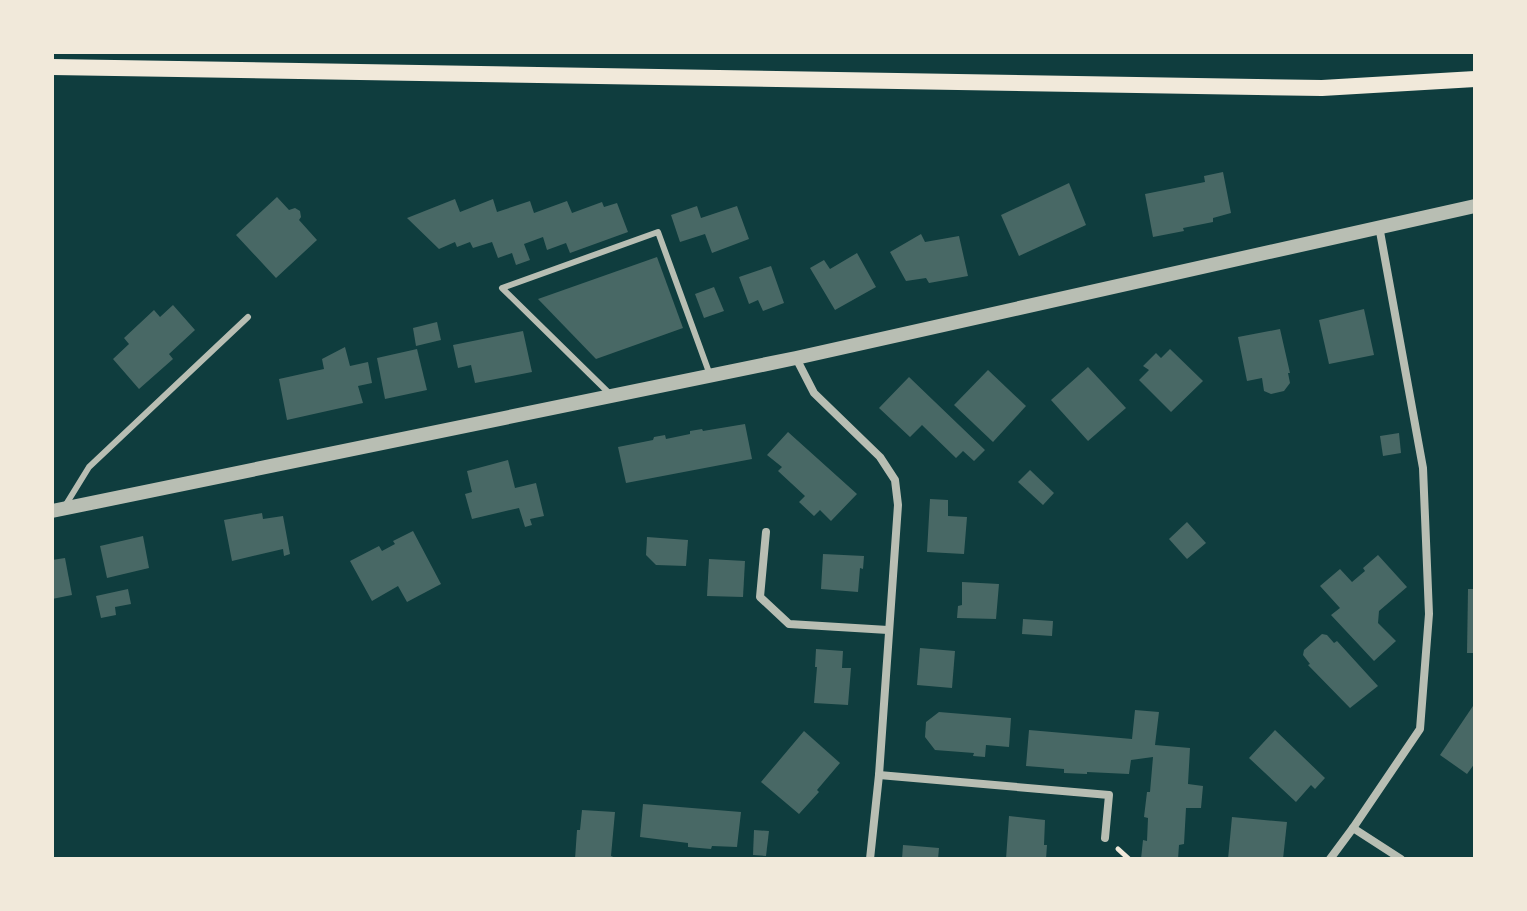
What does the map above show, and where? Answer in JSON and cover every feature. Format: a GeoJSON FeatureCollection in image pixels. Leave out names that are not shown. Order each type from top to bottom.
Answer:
{"type":"FeatureCollection","features":[{"type":"Feature","properties":{"kind":"main road"},"geometry":{"type":"LineString","coordinates":[[52,67],[1322,88],[1475,79]]}},
{"type":"Feature","properties":{"kind":"street"},"geometry":{"type":"LineString","coordinates":[[57,510],[796,358],[1475,206]]}},
{"type":"Feature","properties":{"kind":"street"},"geometry":{"type":"LineString","coordinates":[[1330,859],[1420,729],[1429,614],[1423,468],[1379,226]]}},
{"type":"Feature","properties":{"kind":"street"},"geometry":{"type":"LineString","coordinates":[[796,358],[814,393],[880,457],[895,480],[898,505],[870,859]]}},
{"type":"Feature","properties":{"kind":"street"},"geometry":{"type":"LineString","coordinates":[[766,532],[760,597],[789,624],[888,630]]}},
{"type":"Feature","properties":{"kind":"street"},"geometry":{"type":"LineString","coordinates":[[879,775],[1109,795],[1105,838]]}},
{"type":"Feature","properties":{"kind":"street"},"geometry":{"type":"LineString","coordinates":[[1353,828],[1401,859]]}},
{"type":"Feature","properties":{"kind":"lane"},"geometry":{"type":"LineString","coordinates":[[612,396],[502,288],[658,232],[710,375]]}},
{"type":"Feature","properties":{"kind":"lane"},"geometry":{"type":"LineString","coordinates":[[57,510],[89,467],[248,317]]}},
{"type":"Feature","properties":{"kind":"building"},"geometry":{"type":"Polygon","coordinates":[[[1223,172],[1231,213],[1213,218],[1213,222],[1183,228],[1184,231],[1153,237],[1145,194],[1205,182],[1204,176],[1223,172]]]}},
{"type":"Feature","properties":{"kind":"building"},"geometry":{"type":"Polygon","coordinates":[[[1069,183],[1086,225],[1019,256],[1001,215],[1069,183]]]}},
{"type":"Feature","properties":{"kind":"building"},"geometry":{"type":"Polygon","coordinates":[[[277,197],[289,210],[295,208],[300,211],[299,220],[317,240],[276,278],[236,235],[277,197]]]}},
{"type":"Feature","properties":{"kind":"building"},"geometry":{"type":"Polygon","coordinates":[[[455,199],[460,212],[493,199],[497,212],[530,201],[534,213],[567,201],[572,213],[602,202],[604,207],[617,203],[628,232],[570,253],[566,243],[547,250],[543,237],[524,244],[530,260],[516,265],[512,253],[498,258],[492,242],[473,248],[470,242],[457,247],[455,242],[439,249],[407,218],[455,199]]]}},
{"type":"Feature","properties":{"kind":"building"},"geometry":{"type":"Polygon","coordinates":[[[697,206],[701,218],[737,206],[749,239],[712,253],[705,234],[680,242],[671,215],[697,206]]]}},
{"type":"Feature","properties":{"kind":"building"},"geometry":{"type":"Polygon","coordinates":[[[921,234],[925,242],[959,236],[968,276],[929,283],[926,278],[906,281],[890,252],[921,234]]]}},
{"type":"Feature","properties":{"kind":"building"},"geometry":{"type":"Polygon","coordinates":[[[857,253],[876,287],[835,310],[810,268],[824,260],[830,269],[857,253]]]}},
{"type":"Feature","properties":{"kind":"building"},"geometry":{"type":"Polygon","coordinates":[[[657,257],[683,328],[596,359],[538,299],[657,257]]]}},
{"type":"Feature","properties":{"kind":"building"},"geometry":{"type":"Polygon","coordinates":[[[771,266],[784,303],[763,311],[758,300],[749,304],[739,277],[771,266]]]}},
{"type":"Feature","properties":{"kind":"building"},"geometry":{"type":"Polygon","coordinates":[[[714,287],[724,311],[704,318],[695,294],[714,287]]]}},
{"type":"Feature","properties":{"kind":"building"},"geometry":{"type":"Polygon","coordinates":[[[173,305],[195,330],[169,354],[173,359],[139,389],[113,359],[129,344],[124,338],[154,310],[160,317],[173,305]]]}},
{"type":"Feature","properties":{"kind":"building"},"geometry":{"type":"Polygon","coordinates":[[[1364,309],[1374,355],[1329,364],[1319,320],[1364,309]]]}},
{"type":"Feature","properties":{"kind":"building"},"geometry":{"type":"Polygon","coordinates":[[[437,322],[441,340],[416,346],[413,328],[437,322]]]}},
{"type":"Feature","properties":{"kind":"building"},"geometry":{"type":"Polygon","coordinates":[[[1280,329],[1290,383],[1284,391],[1271,394],[1264,391],[1262,378],[1247,381],[1238,337],[1280,329]]]}},
{"type":"Feature","properties":{"kind":"building"},"geometry":{"type":"Polygon","coordinates":[[[523,331],[532,372],[475,383],[471,365],[458,368],[453,345],[523,331]]]}},
{"type":"Feature","properties":{"kind":"building"},"geometry":{"type":"Polygon","coordinates":[[[345,347],[350,366],[368,362],[372,383],[358,386],[363,403],[287,420],[279,379],[324,369],[322,359],[345,347]]]}},
{"type":"Feature","properties":{"kind":"building"},"geometry":{"type":"Polygon","coordinates":[[[417,349],[427,390],[385,399],[377,358],[417,349]]]}},
{"type":"Feature","properties":{"kind":"building"},"geometry":{"type":"Polygon","coordinates":[[[1170,349],[1203,381],[1171,412],[1139,380],[1149,370],[1143,366],[1156,353],[1161,358],[1170,349]]]}},
{"type":"Feature","properties":{"kind":"building"},"geometry":{"type":"Polygon","coordinates":[[[1088,367],[1126,408],[1088,441],[1051,400],[1088,367]]]}},
{"type":"Feature","properties":{"kind":"building"},"geometry":{"type":"Polygon","coordinates":[[[988,370],[1026,406],[993,442],[954,405],[988,370]]]}},
{"type":"Feature","properties":{"kind":"building"},"geometry":{"type":"Polygon","coordinates":[[[909,377],[985,450],[974,461],[963,451],[956,458],[922,425],[910,437],[879,408],[909,377]]]}},
{"type":"Feature","properties":{"kind":"building"},"geometry":{"type":"Polygon","coordinates":[[[745,424],[752,459],[626,483],[618,447],[665,435],[666,439],[690,434],[690,431],[745,424]]]}},
{"type":"Feature","properties":{"kind":"building"},"geometry":{"type":"Polygon","coordinates":[[[788,432],[857,494],[831,521],[820,510],[814,516],[799,502],[805,496],[778,471],[782,467],[767,455],[788,432]]]}},
{"type":"Feature","properties":{"kind":"building"},"geometry":{"type":"Polygon","coordinates":[[[1399,433],[1401,453],[1383,456],[1380,436],[1399,433]]]}},
{"type":"Feature","properties":{"kind":"building"},"geometry":{"type":"Polygon","coordinates":[[[508,460],[515,488],[536,483],[544,516],[530,519],[532,525],[525,527],[519,508],[472,519],[465,494],[472,492],[467,471],[508,460]]]}},
{"type":"Feature","properties":{"kind":"building"},"geometry":{"type":"Polygon","coordinates":[[[1030,470],[1054,493],[1043,505],[1018,482],[1030,470]]]}},
{"type":"Feature","properties":{"kind":"building"},"geometry":{"type":"Polygon","coordinates":[[[930,499],[948,500],[948,516],[967,517],[964,554],[927,552],[930,499]]]}},
{"type":"Feature","properties":{"kind":"building"},"geometry":{"type":"Polygon","coordinates":[[[262,513],[263,519],[283,516],[290,554],[284,556],[283,549],[232,561],[224,520],[262,513]]]}},
{"type":"Feature","properties":{"kind":"building"},"geometry":{"type":"Polygon","coordinates":[[[1187,522],[1206,543],[1187,559],[1169,539],[1187,522]]]}},
{"type":"Feature","properties":{"kind":"building"},"geometry":{"type":"Polygon","coordinates":[[[413,531],[441,584],[407,602],[398,586],[372,601],[350,561],[379,546],[382,551],[395,544],[393,541],[413,531]]]}},
{"type":"Feature","properties":{"kind":"building"},"geometry":{"type":"Polygon","coordinates":[[[143,536],[149,568],[107,578],[100,546],[143,536]]]}},
{"type":"Feature","properties":{"kind":"building"},"geometry":{"type":"Polygon","coordinates":[[[647,537],[688,540],[686,566],[656,565],[646,555],[647,537]]]}},
{"type":"Feature","properties":{"kind":"building"},"geometry":{"type":"Polygon","coordinates":[[[823,554],[864,556],[858,592],[821,589],[823,554]]]}},
{"type":"Feature","properties":{"kind":"building"},"geometry":{"type":"Polygon","coordinates":[[[1378,555],[1407,587],[1379,611],[1378,623],[1396,641],[1374,661],[1331,615],[1340,608],[1320,586],[1340,569],[1352,582],[1378,555]]]}},
{"type":"Feature","properties":{"kind":"building"},"geometry":{"type":"Polygon","coordinates":[[[65,558],[72,595],[52,599],[52,560],[65,558]]]}},
{"type":"Feature","properties":{"kind":"building"},"geometry":{"type":"Polygon","coordinates":[[[709,559],[745,561],[743,597],[707,596],[709,559]]]}},
{"type":"Feature","properties":{"kind":"building"},"geometry":{"type":"Polygon","coordinates":[[[962,582],[999,584],[996,619],[957,618],[958,606],[962,605],[962,582]]]}},
{"type":"Feature","properties":{"kind":"building"},"geometry":{"type":"Polygon","coordinates":[[[128,589],[131,604],[115,607],[116,615],[101,618],[96,596],[128,589]]]}},
{"type":"Feature","properties":{"kind":"building"},"geometry":{"type":"Polygon","coordinates":[[[1468,589],[1475,589],[1475,653],[1467,653],[1468,589]]]}},
{"type":"Feature","properties":{"kind":"building"},"geometry":{"type":"Polygon","coordinates":[[[1023,619],[1053,621],[1052,636],[1022,634],[1023,619]]]}},
{"type":"Feature","properties":{"kind":"building"},"geometry":{"type":"Polygon","coordinates":[[[1322,634],[1334,643],[1337,641],[1378,686],[1350,708],[1308,665],[1303,655],[1304,650],[1322,634]]]}},
{"type":"Feature","properties":{"kind":"building"},"geometry":{"type":"Polygon","coordinates":[[[920,648],[955,651],[952,688],[917,685],[920,648]]]}},
{"type":"Feature","properties":{"kind":"building"},"geometry":{"type":"Polygon","coordinates":[[[816,649],[843,651],[842,668],[851,668],[848,705],[814,703],[816,649]]]}},
{"type":"Feature","properties":{"kind":"building"},"geometry":{"type":"Polygon","coordinates":[[[1475,703],[1475,763],[1467,774],[1440,755],[1475,703]]]}},
{"type":"Feature","properties":{"kind":"building"},"geometry":{"type":"Polygon","coordinates":[[[1135,710],[1159,712],[1155,745],[1190,748],[1188,784],[1203,786],[1201,808],[1186,808],[1184,844],[1179,845],[1178,859],[1141,859],[1143,840],[1147,841],[1148,818],[1144,817],[1153,757],[1131,760],[1129,774],[1064,773],[1064,769],[1026,766],[1029,730],[1132,739],[1135,710]]]}},
{"type":"Feature","properties":{"kind":"building"},"geometry":{"type":"Polygon","coordinates":[[[939,712],[1011,718],[1009,747],[986,745],[985,757],[973,756],[974,753],[935,750],[925,737],[926,722],[939,712]]]}},
{"type":"Feature","properties":{"kind":"building"},"geometry":{"type":"Polygon","coordinates":[[[1275,730],[1325,778],[1315,789],[1311,785],[1296,802],[1249,758],[1275,730]]]}},
{"type":"Feature","properties":{"kind":"building"},"geometry":{"type":"Polygon","coordinates":[[[804,731],[840,763],[799,814],[761,782],[804,731]]]}},
{"type":"Feature","properties":{"kind":"building"},"geometry":{"type":"Polygon","coordinates":[[[643,804],[741,812],[737,847],[688,847],[688,843],[640,837],[643,804]]]}},
{"type":"Feature","properties":{"kind":"building"},"geometry":{"type":"Polygon","coordinates":[[[582,810],[615,812],[611,856],[618,859],[575,859],[582,810]]]}},
{"type":"Feature","properties":{"kind":"building"},"geometry":{"type":"Polygon","coordinates":[[[1009,816],[1045,820],[1046,859],[1006,859],[1009,816]]]}},
{"type":"Feature","properties":{"kind":"building"},"geometry":{"type":"Polygon","coordinates":[[[1232,817],[1287,822],[1283,859],[1228,859],[1232,817]]]}},
{"type":"Feature","properties":{"kind":"building"},"geometry":{"type":"Polygon","coordinates":[[[754,830],[769,831],[766,856],[753,855],[754,830]]]}},
{"type":"Feature","properties":{"kind":"building"},"geometry":{"type":"Polygon","coordinates":[[[903,845],[939,848],[938,859],[902,859],[903,845]]]}}]}
